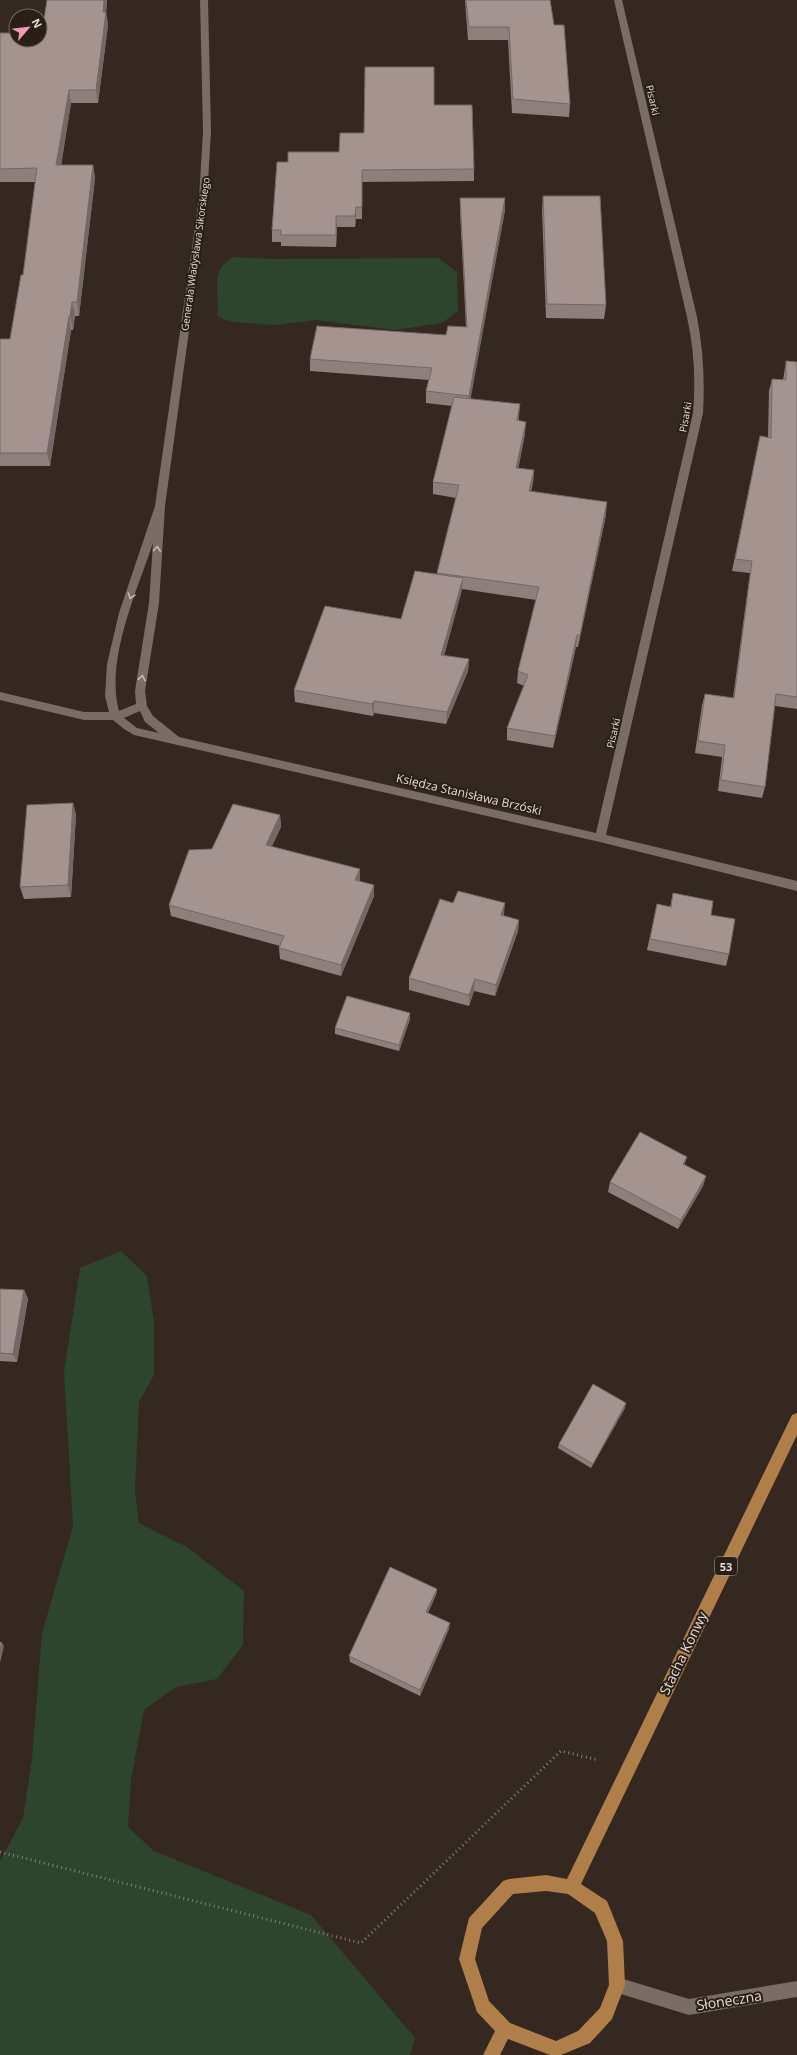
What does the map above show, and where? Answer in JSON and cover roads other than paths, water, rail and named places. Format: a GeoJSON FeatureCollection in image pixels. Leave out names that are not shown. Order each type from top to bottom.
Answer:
{"type":"FeatureCollection","features":[{"type":"Feature","properties":{"kind":"main road","name":"Stacha Konwy"},"geometry":{"type":"LineString","coordinates":[[571,1887],[797,1420]]}},
{"type":"Feature","properties":{"kind":"main road"},"geometry":{"type":"LineString","coordinates":[[546,1883],[571,1887],[600,1907],[615,1941],[617,1985],[606,2013],[584,2037],[556,2049],[504,2029],[483,2006],[468,1959],[475,1924],[509,1888],[546,1883]]}},
{"type":"Feature","properties":{"kind":"main road"},"geometry":{"type":"LineString","coordinates":[[491,2055],[504,2029]]}},
{"type":"Feature","properties":{"kind":"street","name":"Generała Władysława Sikorskiego"},"geometry":{"type":"LineString","coordinates":[[142,706],[140,691],[154,603],[160,506],[203,198],[206,164],[207,131],[204,0]]}},
{"type":"Feature","properties":{"kind":"street","name":"Pisarki"},"geometry":{"type":"LineString","coordinates":[[600,838],[698,413],[701,380],[692,318],[618,0]]}},
{"type":"Feature","properties":{"kind":"street","name":"Generała Władysława Sikorskiego"},"geometry":{"type":"LineString","coordinates":[[117,716],[113,710],[111,693],[116,638],[160,506]]}},
{"type":"Feature","properties":{"kind":"street"},"geometry":{"type":"LineString","coordinates":[[0,696],[84,716],[117,716],[142,706],[149,719],[179,741]]}},
{"type":"Feature","properties":{"kind":"street","name":"Księdza Stanisława Brzóski"},"geometry":{"type":"LineString","coordinates":[[117,716],[120,722],[134,731],[600,838],[797,886]]}},
{"type":"Feature","properties":{"kind":"street","name":"Słoneczna"},"geometry":{"type":"LineString","coordinates":[[617,1985],[689,2007],[797,1989]]}}]}
